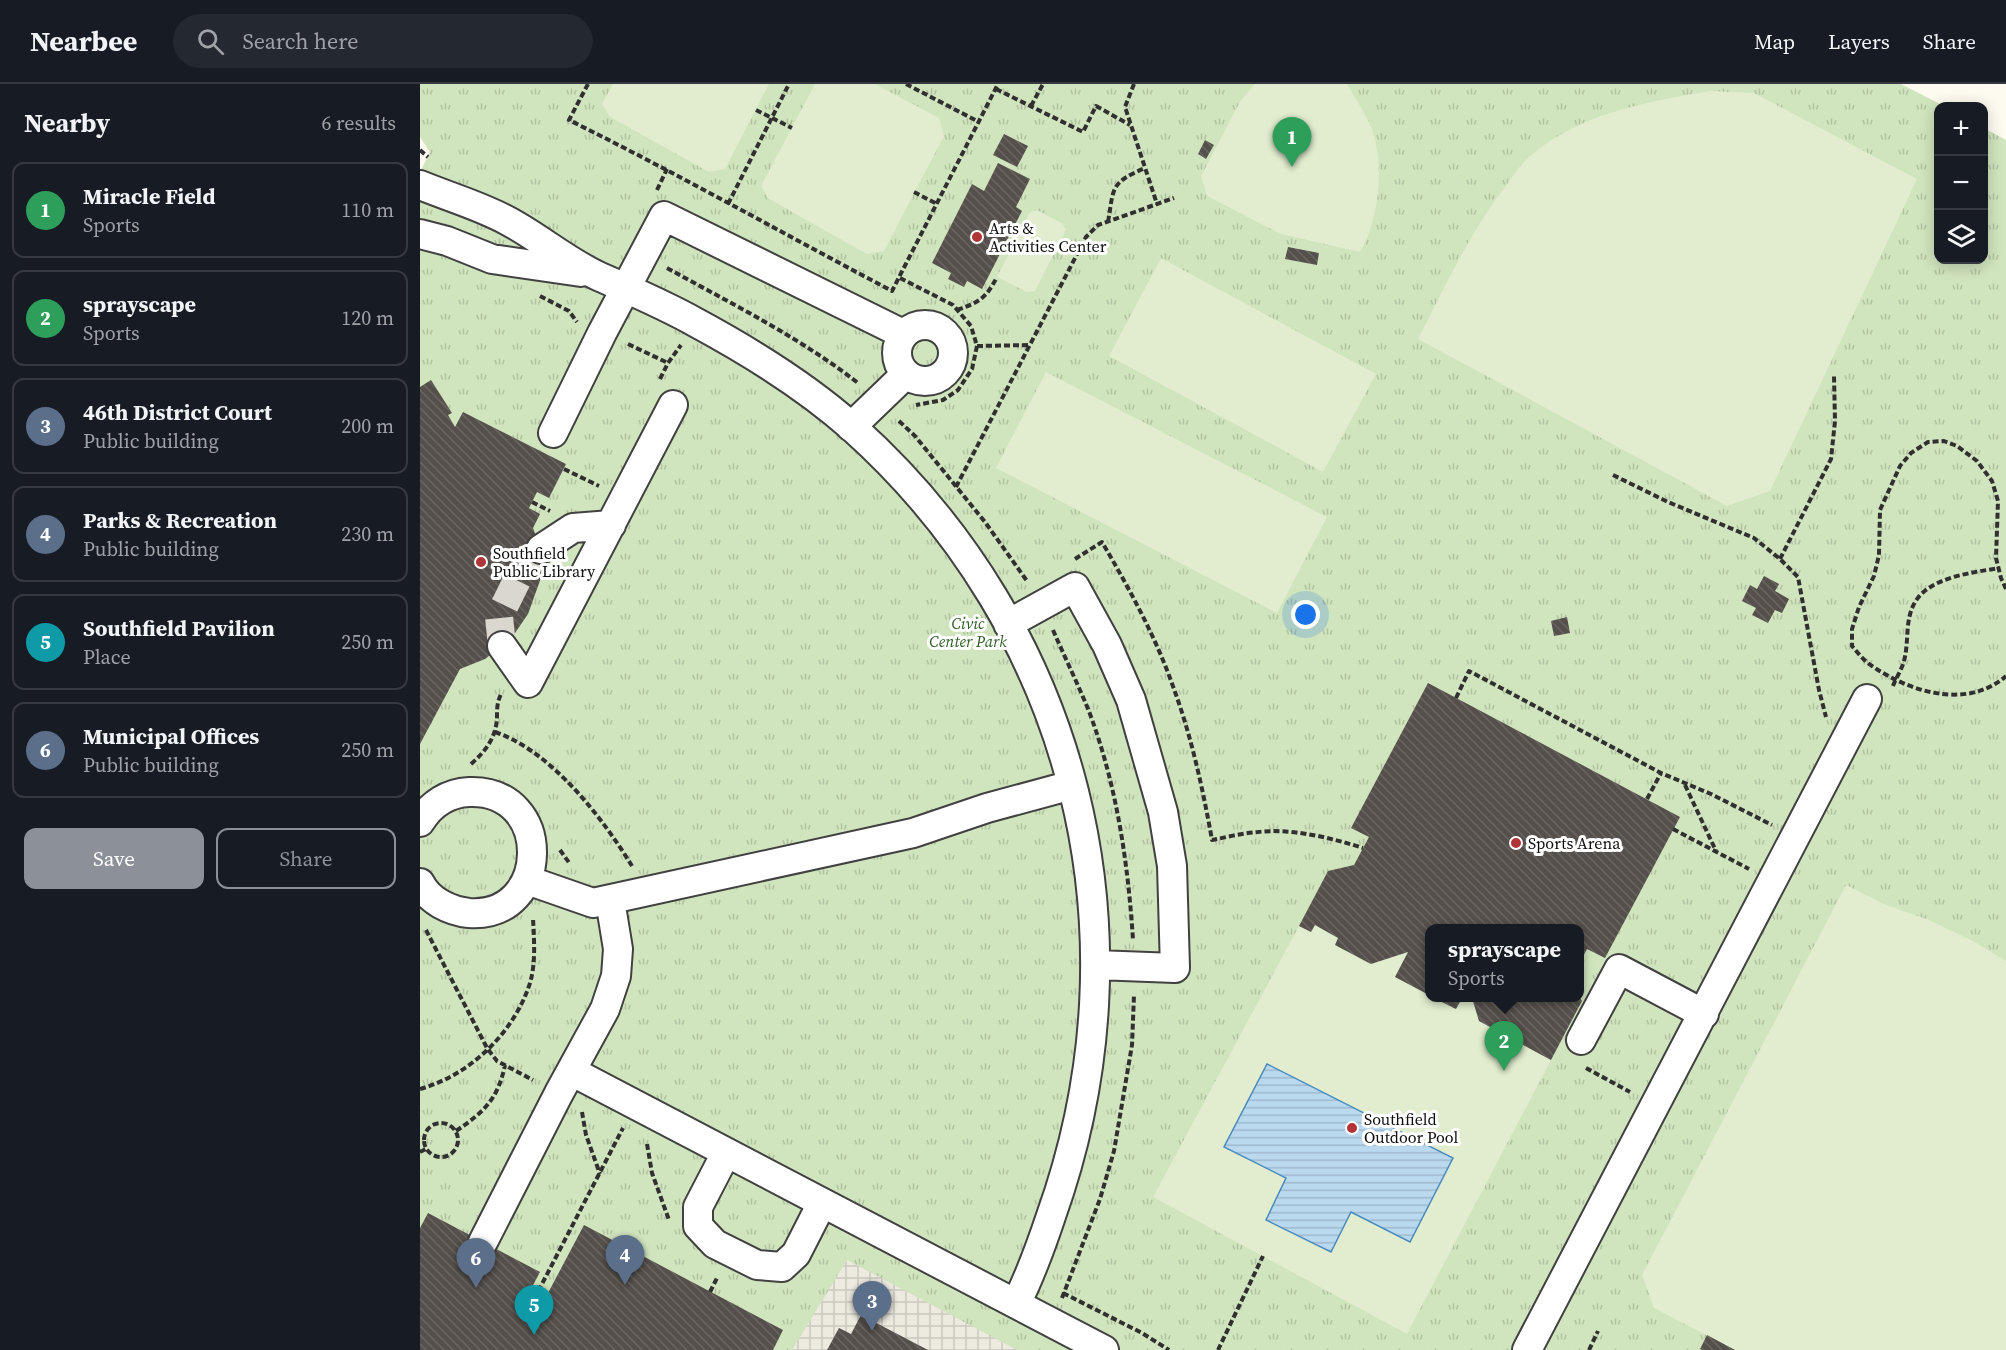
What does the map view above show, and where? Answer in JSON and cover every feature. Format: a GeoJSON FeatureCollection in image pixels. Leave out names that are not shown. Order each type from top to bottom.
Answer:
{"type":"FeatureCollection","features":[{"type":"Feature","properties":{"kind":"street"},"geometry":{"type":"LineString","coordinates":[[420,185],[506,219],[592,273],[695,321],[816,399],[851,427],[926,503],[954,538],[1008,624],[1040,688],[1072,785],[1093,896],[1096,964],[1088,1076],[1074,1142],[1065,1176],[1040,1248],[1016,1305]]}},
{"type":"Feature","properties":{"kind":"street"},"geometry":{"type":"LineString","coordinates":[[553,433],[625,287],[664,216],[903,334]]}},
{"type":"Feature","properties":{"kind":"street"},"geometry":{"type":"LineString","coordinates":[[420,234],[447,241],[492,259],[592,273]]}},
{"type":"Feature","properties":{"kind":"street"},"geometry":{"type":"LineString","coordinates":[[920,325],[938,328],[950,341],[953,351],[948,369],[933,380],[923,381],[906,374],[900,367],[896,350],[903,334],[920,325]]}},
{"type":"Feature","properties":{"kind":"street"},"geometry":{"type":"LineString","coordinates":[[851,427],[886,409],[906,374]]}},
{"type":"Feature","properties":{"kind":"street"},"geometry":{"type":"LineString","coordinates":[[502,646],[528,683],[673,405]]}},
{"type":"Feature","properties":{"kind":"street"},"geometry":{"type":"LineString","coordinates":[[541,549],[573,528],[611,525]]}},
{"type":"Feature","properties":{"kind":"street"},"geometry":{"type":"LineString","coordinates":[[1008,624],[1075,587],[1107,645],[1131,700],[1163,812],[1172,866],[1175,968],[1096,964]]}},
{"type":"Feature","properties":{"kind":"street"},"geometry":{"type":"LineString","coordinates":[[1527,1350],[1868,699]]}},
{"type":"Feature","properties":{"kind":"street"},"geometry":{"type":"LineString","coordinates":[[527,880],[593,903],[913,833],[987,808],[1072,785]]}},
{"type":"Feature","properties":{"kind":"street"},"geometry":{"type":"LineString","coordinates":[[420,822],[426,812],[441,800],[459,792],[478,792],[497,796],[513,807],[525,821],[532,840],[533,858],[527,880],[517,895],[500,907],[479,914],[458,912],[438,903],[420,883]]}},
{"type":"Feature","properties":{"kind":"street"},"geometry":{"type":"LineString","coordinates":[[483,1242],[605,1009],[616,976],[618,950],[610,900]]}},
{"type":"Feature","properties":{"kind":"street"},"geometry":{"type":"LineString","coordinates":[[1580,1052],[1619,969],[1704,1014]]}},
{"type":"Feature","properties":{"kind":"street"},"geometry":{"type":"LineString","coordinates":[[571,1071],[1104,1350]]}},
{"type":"Feature","properties":{"kind":"street"},"geometry":{"type":"LineString","coordinates":[[726,1153],[698,1207],[698,1226],[715,1244],[757,1265],[782,1267],[796,1254],[822,1203]]}},
{"type":"Feature","properties":{"kind":"path"},"geometry":{"type":"LineString","coordinates":[[588,84],[569,120],[667,169],[892,291],[997,86],[1083,132],[1096,106],[1130,125]]}},
{"type":"Feature","properties":{"kind":"path"},"geometry":{"type":"LineString","coordinates":[[728,204],[789,84]]}},
{"type":"Feature","properties":{"kind":"path"},"geometry":{"type":"LineString","coordinates":[[906,84],[979,122]]}},
{"type":"Feature","properties":{"kind":"path"},"geometry":{"type":"LineString","coordinates":[[1032,106],[1043,84]]}},
{"type":"Feature","properties":{"kind":"path"},"geometry":{"type":"LineString","coordinates":[[1134,84],[1125,106],[1157,204]]}},
{"type":"Feature","properties":{"kind":"path"},"geometry":{"type":"LineString","coordinates":[[756,110],[792,128]]}},
{"type":"Feature","properties":{"kind":"path"},"geometry":{"type":"LineString","coordinates":[[420,150],[431,160]]}},
{"type":"Feature","properties":{"kind":"path"},"geometry":{"type":"LineString","coordinates":[[1108,222],[1113,188],[1124,177],[1145,168]]}},
{"type":"Feature","properties":{"kind":"path"},"geometry":{"type":"LineString","coordinates":[[653,198],[667,169]]}},
{"type":"Feature","properties":{"kind":"path"},"geometry":{"type":"LineString","coordinates":[[914,192],[937,204]]}},
{"type":"Feature","properties":{"kind":"path"},"geometry":{"type":"LineString","coordinates":[[956,487],[1086,237],[1098,225],[1174,198]]}},
{"type":"Feature","properties":{"kind":"path"},"geometry":{"type":"LineString","coordinates":[[644,255],[827,359],[915,436],[985,522],[1031,586],[1090,714],[1105,759],[1121,829],[1130,884],[1134,966],[1132,1045],[1114,1150],[1100,1199],[1063,1293],[1060,1308],[1052,1323]]}},
{"type":"Feature","properties":{"kind":"path"},"geometry":{"type":"LineString","coordinates":[[957,310],[977,303],[988,293],[997,277]]}},
{"type":"Feature","properties":{"kind":"path"},"geometry":{"type":"LineString","coordinates":[[886,409],[943,400],[958,390],[972,369],[977,346],[971,326],[953,305],[900,278]]}},
{"type":"Feature","properties":{"kind":"path"},"geometry":{"type":"LineString","coordinates":[[537,296],[569,311],[579,324],[668,363]]}},
{"type":"Feature","properties":{"kind":"path"},"geometry":{"type":"LineString","coordinates":[[977,346],[1030,345]]}},
{"type":"Feature","properties":{"kind":"path"},"geometry":{"type":"LineString","coordinates":[[1780,559],[1831,459],[1835,421],[1834,376]]}},
{"type":"Feature","properties":{"kind":"path"},"geometry":{"type":"LineString","coordinates":[[2006,589],[1996,558],[1998,501],[1992,481],[1977,461],[1957,446],[1944,441],[1928,442],[1911,453],[1900,466],[1880,510],[1879,555],[1874,576],[1859,607],[1852,630],[1852,646],[1870,665],[1936,694],[1963,696],[1986,689],[2006,676]]}},
{"type":"Feature","properties":{"kind":"path"},"geometry":{"type":"LineString","coordinates":[[564,469],[605,489]]}},
{"type":"Feature","properties":{"kind":"path"},"geometry":{"type":"LineString","coordinates":[[1613,475],[1668,502],[1754,538],[1798,577],[1819,690],[1828,723],[1846,739]]}},
{"type":"Feature","properties":{"kind":"path"},"geometry":{"type":"LineString","coordinates":[[1072,561],[1102,542],[1126,582],[1175,692],[1203,789],[1212,840],[1260,831],[1304,834],[1333,839],[1363,848]]}},
{"type":"Feature","properties":{"kind":"path"},"geometry":{"type":"LineString","coordinates":[[1868,699],[1883,706],[1904,662],[1913,606],[1924,590],[1946,580],[1999,568]]}},
{"type":"Feature","properties":{"kind":"path"},"geometry":{"type":"LineString","coordinates":[[1456,698],[1468,671],[1661,773],[1711,794],[1797,837]]}},
{"type":"Feature","properties":{"kind":"path"},"geometry":{"type":"LineString","coordinates":[[1647,799],[1661,773]]}},
{"type":"Feature","properties":{"kind":"path"},"geometry":{"type":"LineString","coordinates":[[1684,783],[1716,852]]}},
{"type":"Feature","properties":{"kind":"path"},"geometry":{"type":"LineString","coordinates":[[1673,829],[1773,882]]}},
{"type":"Feature","properties":{"kind":"path"},"geometry":{"type":"LineString","coordinates":[[420,1089],[455,1074],[473,1062],[502,1036],[518,1012],[530,982],[534,951],[533,914],[523,920]]}},
{"type":"Feature","properties":{"kind":"path"},"geometry":{"type":"LineString","coordinates":[[1580,1052],[1630,1092],[1626,1100]]}},
{"type":"Feature","properties":{"kind":"path"},"geometry":{"type":"LineString","coordinates":[[456,1131],[490,1104],[505,1065]]}},
{"type":"Feature","properties":{"kind":"path"},"geometry":{"type":"LineString","coordinates":[[580,1105],[586,1135],[600,1174]]}},
{"type":"Feature","properties":{"kind":"path"},"geometry":{"type":"LineString","coordinates":[[445,1123],[456,1131],[458,1144],[450,1155],[437,1157],[426,1149],[424,1136],[432,1125],[445,1123]]}},
{"type":"Feature","properties":{"kind":"path"},"geometry":{"type":"LineString","coordinates":[[530,1307],[624,1128]]}},
{"type":"Feature","properties":{"kind":"path"},"geometry":{"type":"LineString","coordinates":[[420,1152],[426,1149]]}},
{"type":"Feature","properties":{"kind":"path"},"geometry":{"type":"LineString","coordinates":[[1218,1350],[1263,1256]]}},
{"type":"Feature","properties":{"kind":"path"},"geometry":{"type":"LineString","coordinates":[[710,1292],[722,1267]]}},
{"type":"Feature","properties":{"kind":"path"},"geometry":{"type":"LineString","coordinates":[[1063,1293],[1142,1333],[1169,1350]]}},
{"type":"Feature","properties":{"kind":"path"},"geometry":{"type":"LineString","coordinates":[[1589,1350],[1598,1331]]}},
{"type":"Feature","properties":{"kind":"green space","name":"Civic Center Park"},"geometry":{"type":"Polygon","coordinates":[[[420,84],[1901,84],[1936,102],[1934,102],[1934,264],[1988,264],[1988,130],[2006,140],[2006,1350],[420,1350],[420,172],[430,152],[420,137],[420,84]]]}},
{"type":"Feature","properties":{"kind":"green space"},"geometry":{"type":"Polygon","coordinates":[[[613,84],[769,84],[725,169],[709,172],[610,117],[602,104],[613,84]]]}},
{"type":"Feature","properties":{"kind":"green space"},"geometry":{"type":"Polygon","coordinates":[[[815,84],[875,84],[939,118],[944,136],[884,251],[867,254],[769,199],[761,186],[815,84]]]}},
{"type":"Feature","properties":{"kind":"green space"},"geometry":{"type":"Polygon","coordinates":[[[1255,84],[1347,84],[1372,129],[1378,159],[1376,209],[1367,239],[1360,252],[1281,234],[1207,196],[1201,176],[1241,100],[1255,84]]]}},
{"type":"Feature","properties":{"kind":"green space"},"geometry":{"type":"Polygon","coordinates":[[[1710,91],[1754,93],[1917,179],[1770,491],[1727,506],[1418,339],[1469,242],[1492,205],[1524,162],[1543,146],[1588,121],[1636,106],[1710,91]]]}},
{"type":"Feature","properties":{"kind":"green space"},"geometry":{"type":"Polygon","coordinates":[[[1037,210],[1063,224],[1066,230],[1035,291],[1027,292],[997,277],[1030,212],[1037,210]]]}},
{"type":"Feature","properties":{"kind":"green space"},"geometry":{"type":"Polygon","coordinates":[[[1161,258],[1376,374],[1323,472],[1109,356],[1161,258]]]}},
{"type":"Feature","properties":{"kind":"green space"},"geometry":{"type":"Polygon","coordinates":[[[1046,372],[1327,517],[1277,613],[996,468],[1046,372]]]}},
{"type":"Feature","properties":{"kind":"green space"},"geometry":{"type":"Polygon","coordinates":[[[1846,885],[1886,905],[1929,920],[1973,941],[2006,961],[2006,1350],[1735,1350],[1654,1308],[1642,1275],[1846,885]]]}},
{"type":"Feature","properties":{"kind":"green space","name":"Southfield Outdoor Pool"},"geometry":{"type":"Polygon","coordinates":[[[1315,925],[1338,938],[1335,945],[1370,964],[1408,952],[1395,977],[1425,993],[1425,1002],[1442,1002],[1455,1009],[1459,1002],[1473,1002],[1479,1021],[1551,1060],[1407,1334],[1153,1197],[1299,926],[1311,932],[1315,925]]]}},
{"type":"Feature","properties":{"kind":"shaded area"},"geometry":{"type":"Polygon","coordinates":[[[847,1260],[1017,1350],[792,1350],[847,1260]]]}},
{"type":"Feature","properties":{"kind":"water"},"geometry":{"type":"Polygon","coordinates":[[[1267,1064],[1453,1158],[1410,1242],[1351,1212],[1331,1252],[1266,1220],[1286,1178],[1224,1147],[1267,1064]]]}},
{"type":"Feature","properties":{"kind":"building"},"geometry":{"type":"Polygon","coordinates":[[[1004,134],[1028,146],[1017,167],[993,155],[1004,134]]]}},
{"type":"Feature","properties":{"kind":"building"},"geometry":{"type":"Polygon","coordinates":[[[1205,140],[1214,145],[1206,159],[1198,154],[1205,140]]]}},
{"type":"Feature","properties":{"kind":"building","name":"Arts & Activities Center"},"geometry":{"type":"Polygon","coordinates":[[[998,163],[1030,179],[1016,207],[1022,211],[982,289],[967,281],[964,287],[948,279],[951,273],[932,263],[972,184],[984,191],[998,163]]]}},
{"type":"Feature","properties":{"kind":"building"},"geometry":{"type":"Polygon","coordinates":[[[1288,247],[1319,253],[1317,265],[1285,259],[1288,247]]]}},
{"type":"Feature","properties":{"kind":"building","name":"Southfield Public Library"},"geometry":{"type":"Polygon","coordinates":[[[431,380],[452,413],[448,415],[455,427],[463,412],[566,464],[549,498],[537,492],[529,508],[540,514],[533,528],[541,549],[542,575],[528,614],[515,633],[502,646],[485,659],[460,669],[420,744],[420,387],[431,380]]]}},
{"type":"Feature","properties":{"kind":"building"},"geometry":{"type":"Polygon","coordinates":[[[1764,576],[1779,584],[1775,591],[1789,599],[1782,613],[1775,610],[1768,623],[1752,615],[1756,608],[1742,601],[1750,585],[1757,589],[1764,576]]]}},
{"type":"Feature","properties":{"kind":"building"},"geometry":{"type":"Polygon","coordinates":[[[1567,617],[1570,633],[1554,636],[1551,621],[1567,617]]]}},
{"type":"Feature","properties":{"kind":"building","name":"Sports Arena"},"geometry":{"type":"Polygon","coordinates":[[[1428,683],[1680,817],[1605,958],[1587,949],[1584,955],[1584,924],[1425,924],[1425,993],[1395,977],[1408,952],[1371,964],[1335,945],[1338,938],[1315,925],[1311,932],[1299,926],[1328,871],[1354,865],[1369,837],[1351,828],[1428,683]]]}},
{"type":"Feature","properties":{"kind":"building"},"geometry":{"type":"Polygon","coordinates":[[[1442,1002],[1460,1002],[1456,1009],[1442,1002]]]}},
{"type":"Feature","properties":{"kind":"building"},"geometry":{"type":"Polygon","coordinates":[[[1473,1002],[1581,1002],[1551,1060],[1479,1021],[1473,1002]]]}},
{"type":"Feature","properties":{"kind":"building"},"geometry":{"type":"Polygon","coordinates":[[[428,1213],[540,1272],[523,1304],[538,1312],[584,1225],[783,1330],[773,1350],[420,1350],[420,1228],[428,1213]]]}},
{"type":"Feature","properties":{"kind":"building"},"geometry":{"type":"Polygon","coordinates":[[[861,1315],[928,1350],[827,1350],[839,1328],[851,1334],[861,1315]]]}},
{"type":"Feature","properties":{"kind":"building"},"geometry":{"type":"Polygon","coordinates":[[[1707,1335],[1735,1350],[1700,1349],[1707,1335]]]}},
{"type":"Feature","properties":{"kind":"tunnel"},"geometry":{"type":"LineString","coordinates":[[502,646],[499,617],[521,572],[541,549]]}},
{"type":"Feature","properties":{"kind":"place","name":"Miracle Field"},"geometry":{"type":"Point","coordinates":[1292,167]}},
{"type":"Feature","properties":{"kind":"place","name":"Arts & Activities Center"},"geometry":{"type":"Point","coordinates":[977,237]}},
{"type":"Feature","properties":{"kind":"place","name":"Southfield Public Library"},"geometry":{"type":"Point","coordinates":[481,562]}},
{"type":"Feature","properties":{"kind":"place","name":"Sports Arena"},"geometry":{"type":"Point","coordinates":[1516,843]}},
{"type":"Feature","properties":{"kind":"place","name":"sprayscape"},"geometry":{"type":"Point","coordinates":[1504,1071]}},
{"type":"Feature","properties":{"kind":"place","name":"Southfield Outdoor Pool"},"geometry":{"type":"Point","coordinates":[1352,1128]}},
{"type":"Feature","properties":{"kind":"place","name":"Parks & Recreation"},"geometry":{"type":"Point","coordinates":[625,1285]}},
{"type":"Feature","properties":{"kind":"place","name":"Municipal Offices"},"geometry":{"type":"Point","coordinates":[476,1288]}},
{"type":"Feature","properties":{"kind":"place","name":"46th District Court"},"geometry":{"type":"Point","coordinates":[872,1331]}},
{"type":"Feature","properties":{"kind":"place","name":"Southfield Pavilion"},"geometry":{"type":"Point","coordinates":[534,1335]}}]}
